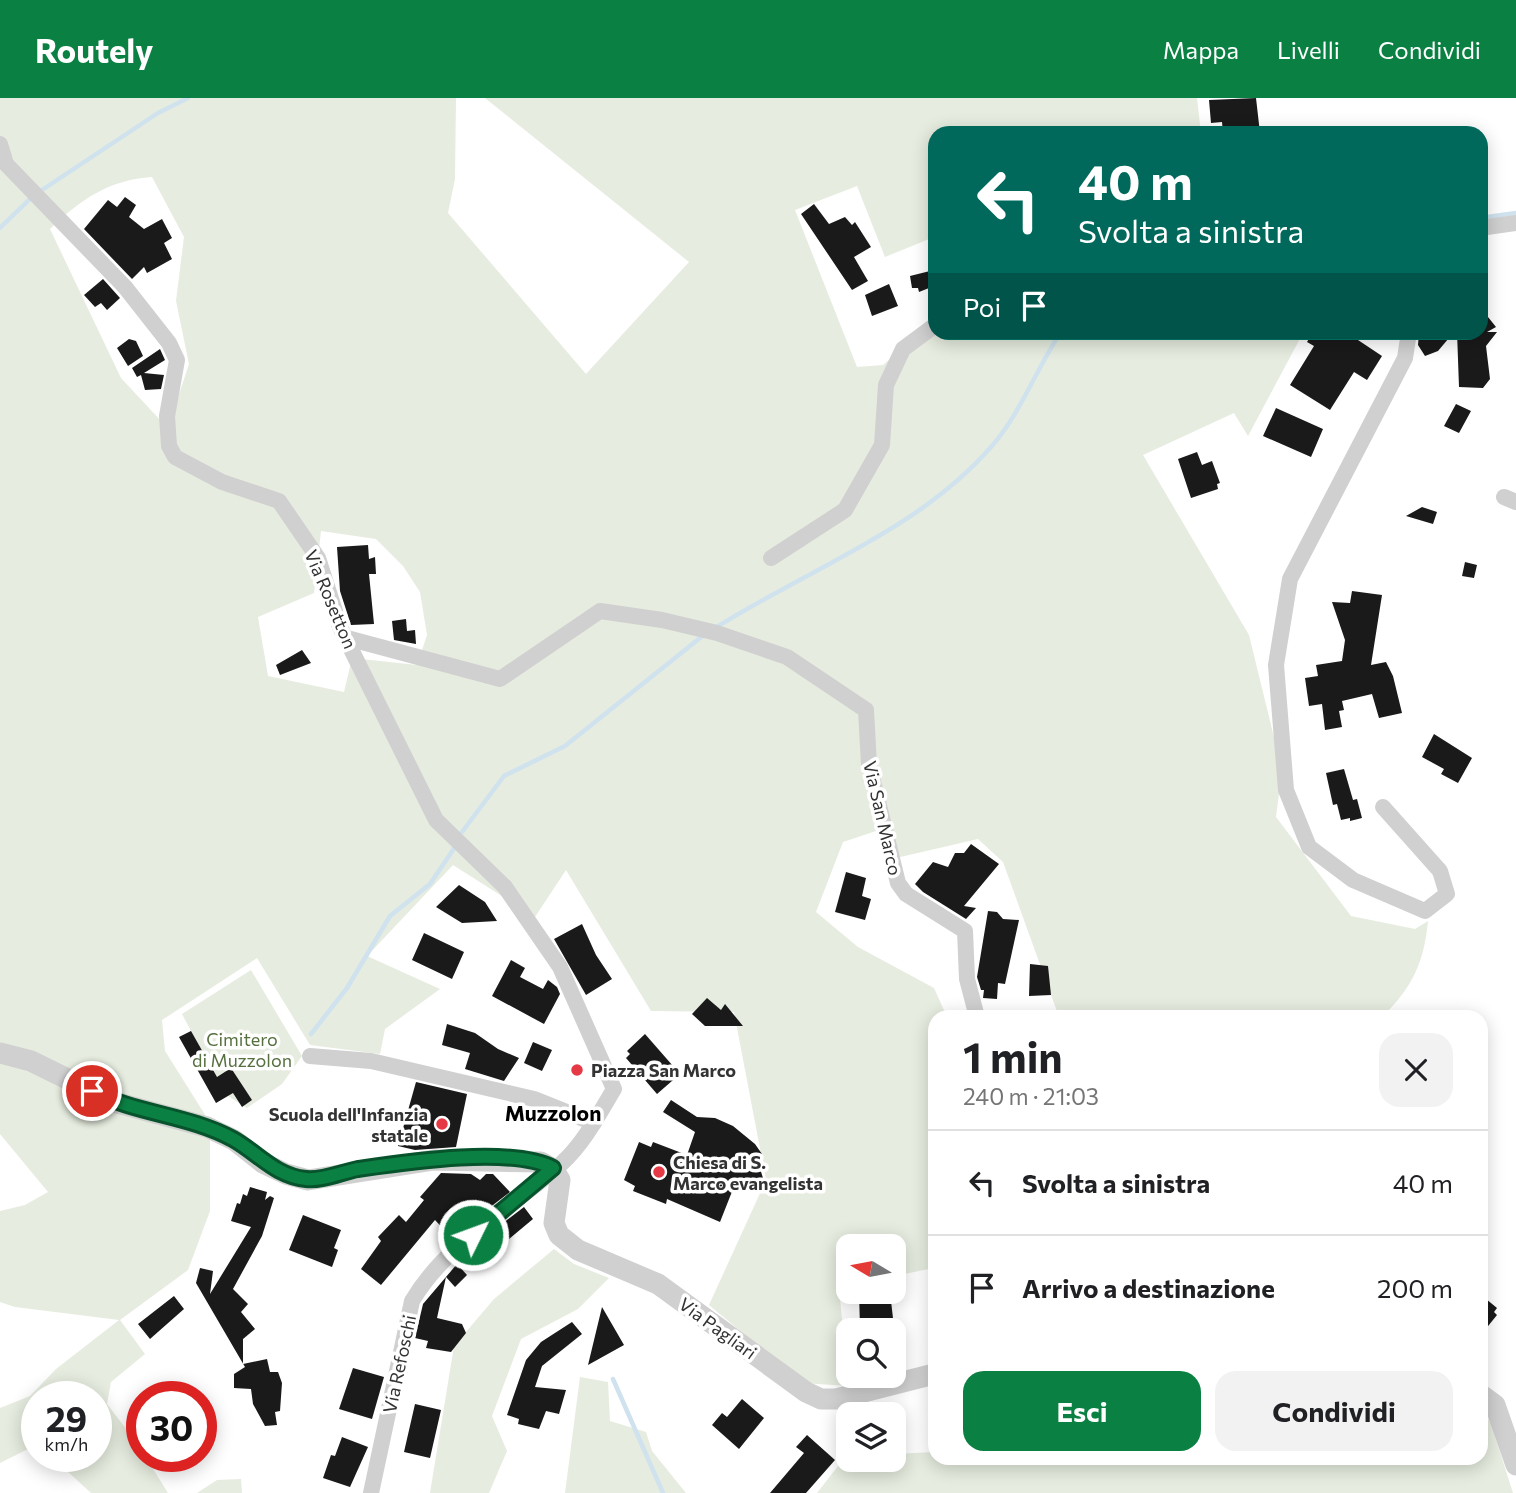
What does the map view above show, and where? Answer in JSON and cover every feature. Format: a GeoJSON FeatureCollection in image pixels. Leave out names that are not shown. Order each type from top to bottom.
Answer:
{"type":"FeatureCollection","features":[{"type":"Feature","properties":{"kind":"street","name":"Via Rosetton"},"geometry":{"type":"LineString","coordinates":[[0,144],[6,164],[125,287],[169,344],[177,360],[167,416],[169,446],[175,457],[222,482],[279,501],[318,558],[340,627],[436,820],[505,887],[560,967],[614,1089],[594,1124]]}},
{"type":"Feature","properties":{"kind":"street"},"geometry":{"type":"LineString","coordinates":[[1488,227],[1516,223]]}},
{"type":"Feature","properties":{"kind":"street"},"geometry":{"type":"LineString","coordinates":[[771,558],[845,510],[882,445],[886,385],[903,349],[928,330]]}},
{"type":"Feature","properties":{"kind":"street"},"geometry":{"type":"LineString","coordinates":[[1383,807],[1440,871],[1447,894],[1425,911],[1353,880],[1309,847],[1286,790],[1276,666],[1290,579],[1405,358],[1408,340]]}},
{"type":"Feature","properties":{"kind":"street","name":"Via San Marco"},"geometry":{"type":"LineString","coordinates":[[347,638],[500,680],[600,611],[698,628],[787,657],[866,710],[869,765],[898,883],[906,894],[965,931],[967,979],[975,1010]]}},
{"type":"Feature","properties":{"kind":"street"},"geometry":{"type":"LineString","coordinates":[[0,1053],[31,1062],[114,1102],[207,1127],[234,1140],[263,1163],[286,1174],[308,1180],[356,1170],[434,1160],[528,1160],[556,1174],[594,1124],[534,1099],[371,1061],[310,1056]]}},
{"type":"Feature","properties":{"kind":"street","name":"Via Pagliari"},"geometry":{"type":"LineString","coordinates":[[556,1174],[555,1223],[559,1235],[578,1250],[658,1284],[806,1392],[821,1399],[836,1399],[928,1376]]}},
{"type":"Feature","properties":{"kind":"street","name":"Via Refoschi"},"geometry":{"type":"LineString","coordinates":[[371,1493],[412,1300],[422,1284],[489,1218],[556,1174]]}},
{"type":"Feature","properties":{"kind":"street"},"geometry":{"type":"LineString","coordinates":[[1488,1400],[1495,1405],[1516,1465]]}},
{"type":"Feature","properties":{"kind":"green space"},"geometry":{"type":"Polygon","coordinates":[[[0,98],[456,98],[455,179],[448,213],[586,374],[689,262],[485,98],[1197,98],[1200,126],[928,126],[928,239],[885,257],[857,186],[795,210],[857,367],[883,365],[912,340],[928,334],[928,340],[1299,340],[1248,436],[1234,413],[1143,455],[1249,635],[1282,770],[1276,817],[1351,916],[1415,929],[1428,921],[1415,974],[1388,1010],[1056,1010],[1003,862],[978,839],[896,858],[888,827],[843,842],[816,912],[858,947],[934,988],[944,1010],[928,1010],[928,1269],[906,1274],[906,1234],[836,1234],[836,1304],[841,1304],[842,1318],[836,1318],[836,1385],[803,1383],[709,1305],[766,1180],[734,1012],[651,1011],[566,870],[535,917],[453,865],[367,956],[440,989],[385,1029],[380,1054],[310,1045],[257,958],[162,1020],[165,1051],[209,1121],[131,1101],[0,1045],[0,98]],[[152,177],[122,182],[97,193],[50,229],[121,378],[162,422],[176,403],[189,364],[176,301],[184,237],[152,177]],[[321,531],[314,593],[258,617],[268,676],[344,692],[352,658],[417,665],[427,635],[420,592],[403,566],[376,539],[321,531]]]}},
{"type":"Feature","properties":{"kind":"green space","name":"Cimitero di Muzzolon"},"geometry":{"type":"Polygon","coordinates":[[[251,970],[302,1056],[282,1084],[247,1108],[228,1096],[216,1103],[179,1037],[191,1031],[182,1014],[251,970]]]}},
{"type":"Feature","properties":{"kind":"green space"},"geometry":{"type":"Polygon","coordinates":[[[0,1062],[27,1069],[93,1104],[210,1136],[210,1211],[188,1270],[120,1320],[145,1354],[112,1381],[44,1381],[119,1320],[15,1307],[0,1302],[0,1211],[25,1205],[48,1192],[0,1134],[0,1062]]]}},
{"type":"Feature","properties":{"kind":"green space"},"geometry":{"type":"Polygon","coordinates":[[[554,1249],[574,1264],[609,1278],[578,1309],[521,1339],[492,1416],[507,1451],[489,1493],[430,1493],[454,1346],[494,1299],[554,1249]]]}},
{"type":"Feature","properties":{"kind":"green space"},"geometry":{"type":"Polygon","coordinates":[[[580,1377],[608,1382],[610,1421],[646,1432],[652,1451],[686,1493],[565,1493],[580,1377]]]}},
{"type":"Feature","properties":{"kind":"green space"},"geometry":{"type":"Polygon","coordinates":[[[21,1400],[21,1452],[0,1463],[0,1408],[21,1400]]]}},
{"type":"Feature","properties":{"kind":"green space"},"geometry":{"type":"Polygon","coordinates":[[[112,1410],[126,1429],[126,1472],[155,1472],[168,1493],[91,1493],[68,1472],[112,1472],[112,1410]]]}},
{"type":"Feature","properties":{"kind":"green space"},"geometry":{"type":"Polygon","coordinates":[[[1488,1419],[1513,1493],[817,1493],[836,1469],[836,1472],[906,1472],[906,1453],[928,1452],[928,1465],[1488,1465],[1488,1419]]]}},
{"type":"Feature","properties":{"kind":"green space"},"geometry":{"type":"Polygon","coordinates":[[[241,1479],[242,1493],[197,1493],[217,1480],[241,1479]]]}},
{"type":"Feature","properties":{"kind":"building"},"geometry":{"type":"Polygon","coordinates":[[[1256,98],[1259,126],[1222,126],[1222,122],[1211,123],[1209,100],[1256,98]]]}},
{"type":"Feature","properties":{"kind":"building"},"geometry":{"type":"Polygon","coordinates":[[[125,197],[136,205],[129,217],[144,229],[162,219],[172,238],[164,243],[172,259],[147,273],[144,267],[132,279],[84,229],[108,200],[117,207],[125,197]]]}},
{"type":"Feature","properties":{"kind":"building"},"geometry":{"type":"Polygon","coordinates":[[[814,204],[829,224],[845,217],[852,225],[855,222],[871,247],[854,257],[868,281],[852,290],[801,214],[814,204]]]}},
{"type":"Feature","properties":{"kind":"building"},"geometry":{"type":"Polygon","coordinates":[[[928,272],[928,288],[919,292],[918,288],[912,288],[910,276],[928,272]]]}},
{"type":"Feature","properties":{"kind":"building"},"geometry":{"type":"Polygon","coordinates":[[[103,279],[120,298],[107,310],[101,303],[95,307],[84,295],[103,279]]]}},
{"type":"Feature","properties":{"kind":"building"},"geometry":{"type":"Polygon","coordinates":[[[889,284],[898,306],[872,316],[865,295],[889,284]]]}},
{"type":"Feature","properties":{"kind":"building"},"geometry":{"type":"Polygon","coordinates":[[[1488,317],[1496,327],[1488,331],[1488,317]]]}},
{"type":"Feature","properties":{"kind":"building"},"geometry":{"type":"Polygon","coordinates":[[[1488,332],[1497,332],[1486,346],[1490,379],[1483,388],[1459,387],[1457,340],[1488,340],[1488,332]]]}},
{"type":"Feature","properties":{"kind":"building"},"geometry":{"type":"Polygon","coordinates":[[[129,339],[136,341],[143,356],[128,366],[117,348],[129,339]]]}},
{"type":"Feature","properties":{"kind":"building"},"geometry":{"type":"Polygon","coordinates":[[[1358,340],[1382,356],[1367,380],[1354,372],[1330,410],[1290,385],[1314,346],[1307,342],[1358,340]]]}},
{"type":"Feature","properties":{"kind":"building"},"geometry":{"type":"Polygon","coordinates":[[[1418,340],[1447,340],[1438,351],[1425,356],[1418,345],[1418,340]]]}},
{"type":"Feature","properties":{"kind":"building"},"geometry":{"type":"Polygon","coordinates":[[[160,349],[165,360],[144,373],[164,375],[161,389],[145,390],[141,375],[137,377],[132,368],[160,349]]]}},
{"type":"Feature","properties":{"kind":"building"},"geometry":{"type":"Polygon","coordinates":[[[1456,404],[1471,411],[1459,433],[1444,426],[1456,404]]]}},
{"type":"Feature","properties":{"kind":"building"},"geometry":{"type":"Polygon","coordinates":[[[1276,408],[1323,429],[1311,457],[1263,436],[1276,408]]]}},
{"type":"Feature","properties":{"kind":"building"},"geometry":{"type":"Polygon","coordinates":[[[1197,452],[1202,465],[1212,461],[1220,483],[1217,484],[1218,489],[1191,498],[1178,459],[1197,452]]]}},
{"type":"Feature","properties":{"kind":"building"},"geometry":{"type":"Polygon","coordinates":[[[1422,507],[1437,512],[1433,524],[1406,516],[1422,507]]]}},
{"type":"Feature","properties":{"kind":"building"},"geometry":{"type":"Polygon","coordinates":[[[368,545],[369,559],[375,557],[376,574],[369,574],[374,624],[351,625],[340,591],[337,547],[368,545]]]}},
{"type":"Feature","properties":{"kind":"building"},"geometry":{"type":"Polygon","coordinates":[[[1465,562],[1477,565],[1474,578],[1462,576],[1465,562]]]}},
{"type":"Feature","properties":{"kind":"building"},"geometry":{"type":"Polygon","coordinates":[[[1352,591],[1382,595],[1371,665],[1386,662],[1393,676],[1402,713],[1379,718],[1372,694],[1342,701],[1344,710],[1339,711],[1342,727],[1325,730],[1322,704],[1309,706],[1305,678],[1318,676],[1316,665],[1342,661],[1345,640],[1332,602],[1350,603],[1352,591]]]}},
{"type":"Feature","properties":{"kind":"building"},"geometry":{"type":"Polygon","coordinates":[[[406,619],[407,631],[415,630],[416,644],[394,640],[392,621],[406,619]]]}},
{"type":"Feature","properties":{"kind":"building"},"geometry":{"type":"Polygon","coordinates":[[[302,650],[311,663],[280,675],[276,665],[302,650]]]}},
{"type":"Feature","properties":{"kind":"building"},"geometry":{"type":"Polygon","coordinates":[[[1434,734],[1472,758],[1458,783],[1441,774],[1444,769],[1422,757],[1434,734]]]}},
{"type":"Feature","properties":{"kind":"building"},"geometry":{"type":"Polygon","coordinates":[[[1344,769],[1353,800],[1357,799],[1362,818],[1350,821],[1350,818],[1341,820],[1337,804],[1333,805],[1326,773],[1344,769]]]}},
{"type":"Feature","properties":{"kind":"building"},"geometry":{"type":"Polygon","coordinates":[[[971,844],[999,864],[964,906],[976,908],[966,919],[915,884],[933,862],[948,867],[955,853],[964,853],[971,844]]]}},
{"type":"Feature","properties":{"kind":"building"},"geometry":{"type":"Polygon","coordinates":[[[846,872],[866,878],[862,896],[871,899],[865,920],[835,912],[846,872]]]}},
{"type":"Feature","properties":{"kind":"building"},"geometry":{"type":"Polygon","coordinates":[[[459,885],[485,902],[497,921],[462,923],[436,907],[459,885]]]}},
{"type":"Feature","properties":{"kind":"building"},"geometry":{"type":"Polygon","coordinates":[[[988,911],[997,912],[1003,919],[1019,920],[1005,984],[998,983],[997,999],[983,998],[984,990],[981,990],[977,977],[988,911]]]}},
{"type":"Feature","properties":{"kind":"building"},"geometry":{"type":"Polygon","coordinates":[[[582,924],[596,955],[612,979],[586,995],[554,939],[582,924]]]}},
{"type":"Feature","properties":{"kind":"building"},"geometry":{"type":"Polygon","coordinates":[[[424,933],[464,952],[452,979],[412,960],[424,933]]]}},
{"type":"Feature","properties":{"kind":"building"},"geometry":{"type":"Polygon","coordinates":[[[511,960],[525,968],[520,977],[543,989],[548,980],[557,987],[560,994],[544,1024],[492,996],[511,960]]]}},
{"type":"Feature","properties":{"kind":"building"},"geometry":{"type":"Polygon","coordinates":[[[1030,964],[1048,966],[1051,995],[1029,996],[1030,964]]]}},
{"type":"Feature","properties":{"kind":"building"},"geometry":{"type":"Polygon","coordinates":[[[707,998],[721,1010],[725,1004],[743,1026],[705,1026],[692,1014],[707,998]]]}},
{"type":"Feature","properties":{"kind":"building"},"geometry":{"type":"Polygon","coordinates":[[[447,1024],[475,1033],[498,1049],[519,1058],[504,1081],[465,1069],[470,1053],[442,1045],[447,1024]]]}},
{"type":"Feature","properties":{"kind":"building"},"geometry":{"type":"Polygon","coordinates":[[[191,1031],[217,1077],[231,1068],[252,1100],[242,1107],[233,1093],[216,1103],[179,1037],[191,1031]]]}},
{"type":"Feature","properties":{"kind":"building"},"geometry":{"type":"Polygon","coordinates":[[[645,1034],[680,1074],[657,1094],[626,1058],[630,1054],[627,1051],[645,1034]]]}},
{"type":"Feature","properties":{"kind":"building"},"geometry":{"type":"Polygon","coordinates":[[[533,1042],[552,1050],[542,1071],[524,1063],[533,1042]]]}},
{"type":"Feature","properties":{"kind":"building","name":"Scuola dell'Infanzia statale"},"geometry":{"type":"Polygon","coordinates":[[[416,1082],[467,1094],[456,1147],[415,1150],[398,1146],[416,1082]]]}},
{"type":"Feature","properties":{"kind":"building"},"geometry":{"type":"Polygon","coordinates":[[[671,1100],[697,1117],[715,1118],[733,1126],[755,1144],[762,1154],[756,1156],[763,1178],[735,1184],[720,1222],[667,1199],[666,1204],[633,1191],[635,1186],[624,1180],[639,1142],[651,1147],[653,1142],[687,1155],[695,1132],[663,1112],[671,1100]]]}},
{"type":"Feature","properties":{"kind":"building"},"geometry":{"type":"Polygon","coordinates":[[[441,1173],[471,1174],[480,1180],[486,1174],[493,1174],[510,1192],[451,1237],[435,1220],[381,1285],[361,1269],[381,1241],[378,1237],[399,1215],[406,1222],[424,1200],[420,1197],[441,1173]]]}},
{"type":"Feature","properties":{"kind":"building"},"geometry":{"type":"Polygon","coordinates":[[[250,1187],[267,1192],[265,1200],[270,1196],[274,1198],[262,1236],[233,1289],[248,1304],[241,1312],[255,1329],[243,1339],[243,1364],[196,1283],[200,1268],[213,1271],[210,1294],[251,1227],[231,1221],[237,1203],[240,1204],[243,1194],[247,1196],[250,1187]]]}},
{"type":"Feature","properties":{"kind":"building"},"geometry":{"type":"Polygon","coordinates":[[[524,1207],[533,1219],[509,1239],[499,1226],[524,1207]]]}},
{"type":"Feature","properties":{"kind":"building"},"geometry":{"type":"Polygon","coordinates":[[[303,1215],[341,1230],[334,1248],[338,1250],[332,1267],[289,1250],[303,1215]]]}},
{"type":"Feature","properties":{"kind":"building"},"geometry":{"type":"Polygon","coordinates":[[[457,1264],[467,1275],[455,1287],[446,1277],[437,1318],[462,1324],[466,1333],[451,1352],[426,1348],[428,1341],[415,1338],[423,1304],[457,1264]]]}},
{"type":"Feature","properties":{"kind":"building"},"geometry":{"type":"Polygon","coordinates":[[[174,1296],[184,1309],[150,1339],[138,1324],[174,1296]]]}},
{"type":"Feature","properties":{"kind":"building"},"geometry":{"type":"Polygon","coordinates":[[[1488,1301],[1497,1308],[1494,1312],[1497,1315],[1488,1326],[1488,1301]]]}},
{"type":"Feature","properties":{"kind":"building"},"geometry":{"type":"Polygon","coordinates":[[[859,1304],[891,1304],[893,1318],[860,1318],[859,1304]]]}},
{"type":"Feature","properties":{"kind":"building"},"geometry":{"type":"Polygon","coordinates":[[[602,1307],[624,1345],[588,1365],[602,1307]]]}},
{"type":"Feature","properties":{"kind":"building"},"geometry":{"type":"Polygon","coordinates":[[[572,1322],[582,1334],[542,1366],[535,1387],[566,1390],[559,1414],[546,1411],[539,1429],[518,1424],[519,1419],[507,1415],[526,1360],[541,1342],[572,1322]]]}},
{"type":"Feature","properties":{"kind":"building"},"geometry":{"type":"Polygon","coordinates":[[[267,1359],[270,1372],[278,1372],[282,1383],[280,1411],[275,1412],[277,1425],[265,1426],[253,1404],[251,1389],[234,1388],[234,1374],[245,1367],[243,1364],[267,1359]]]}},
{"type":"Feature","properties":{"kind":"building"},"geometry":{"type":"Polygon","coordinates":[[[353,1368],[384,1377],[372,1419],[339,1409],[353,1368]]]}},
{"type":"Feature","properties":{"kind":"building"},"geometry":{"type":"Polygon","coordinates":[[[742,1399],[764,1418],[739,1449],[712,1425],[722,1413],[727,1417],[742,1399]]]}},
{"type":"Feature","properties":{"kind":"building"},"geometry":{"type":"Polygon","coordinates":[[[415,1404],[441,1410],[430,1458],[404,1452],[415,1404]]]}},
{"type":"Feature","properties":{"kind":"building"},"geometry":{"type":"Polygon","coordinates":[[[807,1435],[835,1460],[806,1493],[770,1493],[804,1453],[796,1447],[807,1435]]]}},
{"type":"Feature","properties":{"kind":"building"},"geometry":{"type":"Polygon","coordinates":[[[342,1437],[368,1447],[350,1487],[323,1478],[331,1455],[335,1456],[342,1437]]]}},
{"type":"Feature","properties":{"kind":"waterway"},"geometry":{"type":"LineString","coordinates":[[39,192],[158,113],[188,98]]}},
{"type":"Feature","properties":{"kind":"waterway"},"geometry":{"type":"LineString","coordinates":[[0,228],[32,197]]}},
{"type":"Feature","properties":{"kind":"waterway"},"geometry":{"type":"LineString","coordinates":[[1488,217],[1516,213]]}},
{"type":"Feature","properties":{"kind":"waterway"},"geometry":{"type":"LineString","coordinates":[[715,628],[896,525],[962,476],[1002,434],[1056,340]]}},
{"type":"Feature","properties":{"kind":"waterway"},"geometry":{"type":"LineString","coordinates":[[462,832],[504,776],[565,746],[705,634]]}},
{"type":"Feature","properties":{"kind":"waterway"},"geometry":{"type":"LineString","coordinates":[[311,1034],[347,988],[390,916],[430,884],[455,847]]}},
{"type":"Feature","properties":{"kind":"waterway"},"geometry":{"type":"LineString","coordinates":[[613,1379],[663,1493]]}},
{"type":"Feature","properties":{"kind":"place","name":"Piazza San Marco"},"geometry":{"type":"Point","coordinates":[577,1070]}},
{"type":"Feature","properties":{"kind":"place","name":"Scuola dell'Infanzia statale"},"geometry":{"type":"Point","coordinates":[442,1124]}},
{"type":"Feature","properties":{"kind":"place","name":"Chiesa di S. Marco evangelista"},"geometry":{"type":"Point","coordinates":[659,1172]}},
{"type":"Feature","properties":{"kind":"district","name":"Muzzolon"},"geometry":{"type":"Point","coordinates":[553,1112]}},
{"type":"Feature","properties":{"kind":"route"},"geometry":{"type":"LineString","coordinates":[[92,1091],[114,1102],[207,1127],[234,1140],[263,1163],[286,1174],[308,1180],[356,1170],[434,1160],[528,1160],[553,1168],[489,1218],[473,1235]]}}]}
